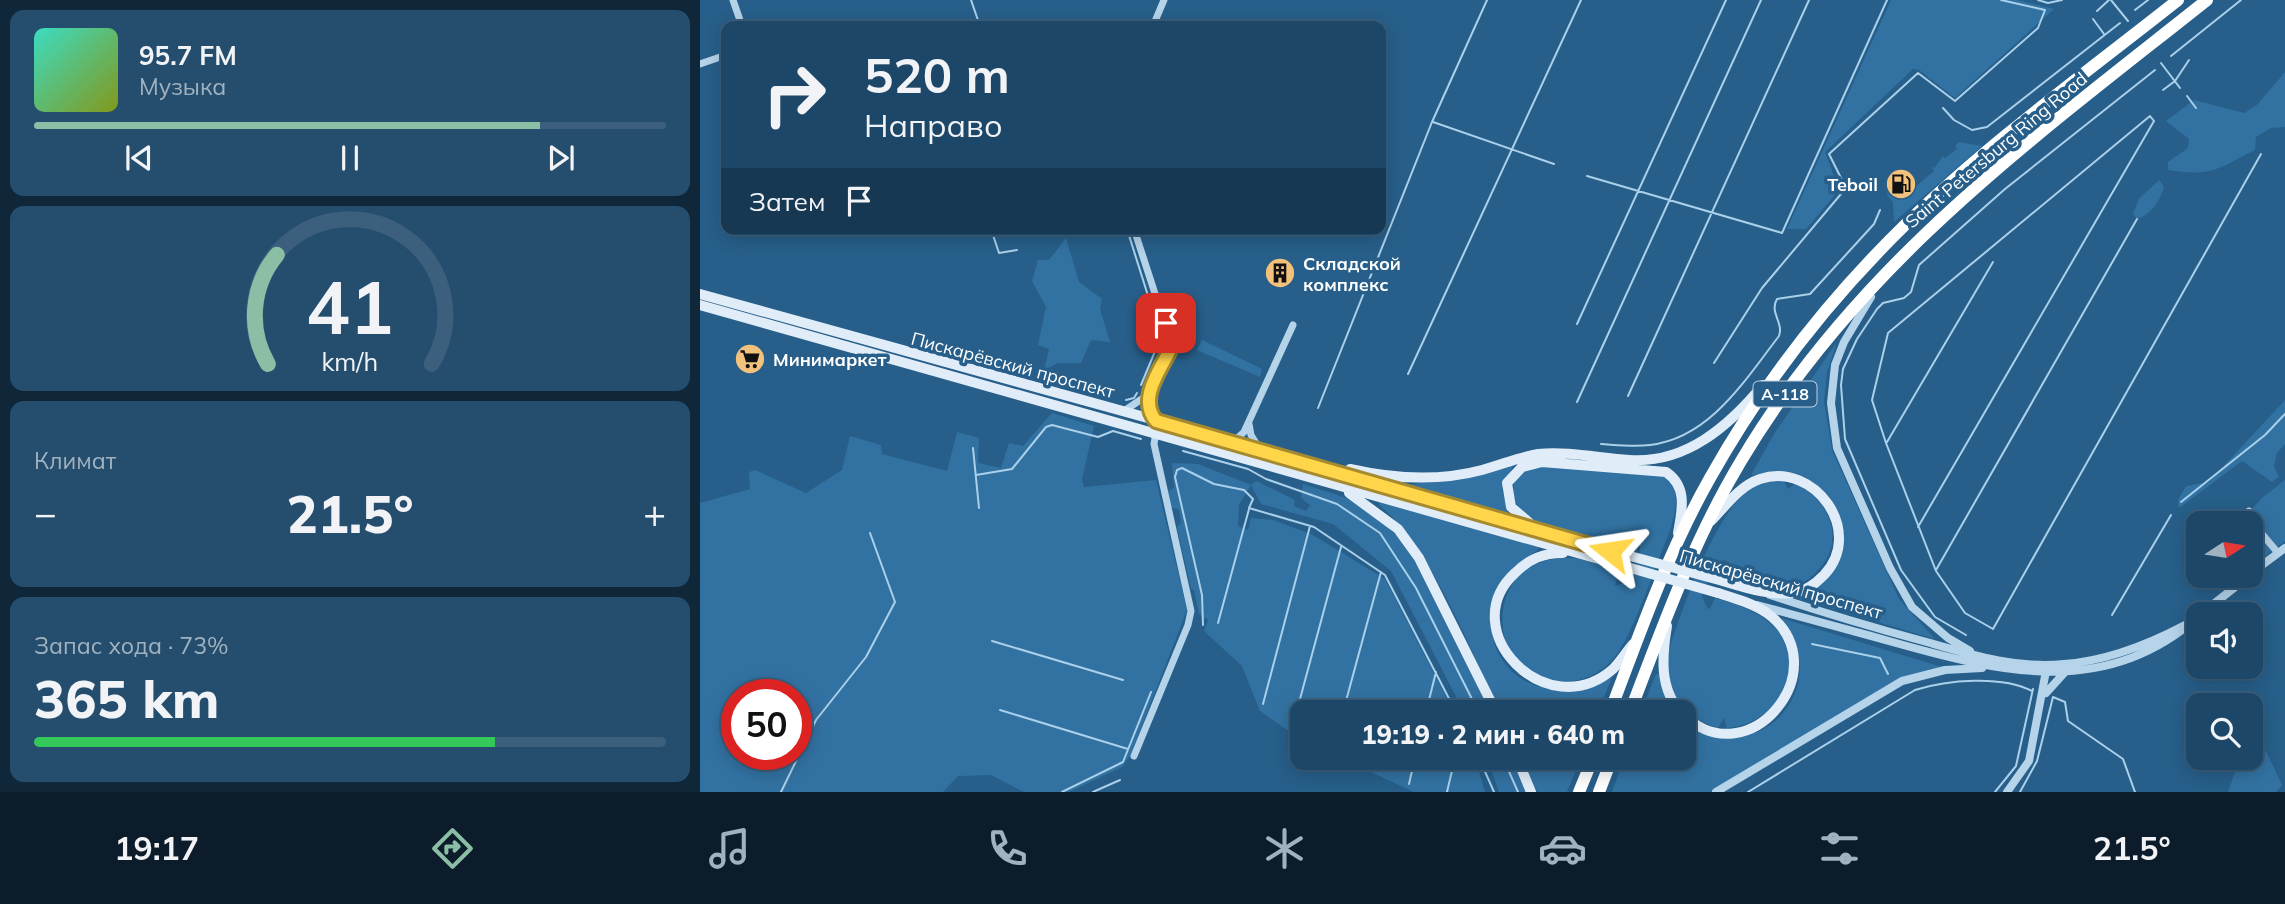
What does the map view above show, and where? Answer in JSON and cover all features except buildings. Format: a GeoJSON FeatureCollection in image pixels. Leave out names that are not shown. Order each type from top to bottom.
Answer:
{"type":"FeatureCollection","features":[{"type":"Feature","properties":{"kind":"highway","name":"Saint Petersburg Ring Road"},"geometry":{"type":"LineString","coordinates":[[1615,700],[1676,546],[1709,480],[1738,431],[1813,327],[1876,254],[1937,196],[2178,0]]}},
{"type":"Feature","properties":{"kind":"highway","name":"Saint Petersburg Ring Road"},"geometry":{"type":"LineString","coordinates":[[1635,700],[1704,529],[1740,462],[1792,384],[1850,310],[1885,272],[1959,201],[2207,0]]}},
{"type":"Feature","properties":{"kind":"highway"},"geometry":{"type":"LineString","coordinates":[[1579,792],[1588,770]]}},
{"type":"Feature","properties":{"kind":"highway"},"geometry":{"type":"LineString","coordinates":[[1598,792],[1607,770]]}},
{"type":"Feature","properties":{"kind":"main road","name":"Пискарёвский проспект"},"geometry":{"type":"LineString","coordinates":[[700,294],[1123,412],[1156,426],[1337,486],[1744,601]]}},
{"type":"Feature","properties":{"kind":"main road","name":"Пискарёвский проспект"},"geometry":{"type":"LineString","coordinates":[[700,305],[1156,426],[1332,469],[1544,533],[1761,592]]}},
{"type":"Feature","properties":{"kind":"main road"},"geometry":{"type":"LineString","coordinates":[[1332,469],[1348,468],[1408,479],[1459,475],[1540,454],[1631,460],[1678,453],[1709,437],[1736,415],[1813,327]]}},
{"type":"Feature","properties":{"kind":"main road"},"geometry":{"type":"LineString","coordinates":[[1544,533],[1521,519],[1508,502],[1507,483],[1522,467],[1542,461],[1646,468],[1666,472],[1681,487],[1683,508],[1676,546]]}},
{"type":"Feature","properties":{"kind":"main road"},"geometry":{"type":"LineString","coordinates":[[1704,529],[1741,489],[1762,478],[1782,477],[1804,482],[1826,500],[1833,511],[1839,535],[1837,557],[1829,569],[1802,591],[1761,592]]}},
{"type":"Feature","properties":{"kind":"main road"},"geometry":{"type":"LineString","coordinates":[[1337,486],[1398,529],[1419,558],[1490,700]]}},
{"type":"Feature","properties":{"kind":"main road"},"geometry":{"type":"LineString","coordinates":[[1586,556],[1551,553],[1534,558],[1511,576],[1502,592],[1496,615],[1499,638],[1505,652],[1531,677],[1544,683],[1574,687],[1601,677],[1614,668],[1640,635]]}},
{"type":"Feature","properties":{"kind":"main road"},"geometry":{"type":"LineString","coordinates":[[1696,722],[1710,731],[1737,732],[1761,723],[1784,703],[1794,666],[1788,641],[1771,617],[1744,601]]}},
{"type":"Feature","properties":{"kind":"main road"},"geometry":{"type":"LineString","coordinates":[[1668,618],[1663,650],[1665,682],[1672,700]]}},
{"type":"Feature","properties":{"kind":"main road"},"geometry":{"type":"LineString","coordinates":[[1522,770],[1531,792]]}},
{"type":"Feature","properties":{"kind":"street"},"geometry":{"type":"LineString","coordinates":[[733,0],[740,21]]}},
{"type":"Feature","properties":{"kind":"street"},"geometry":{"type":"LineString","coordinates":[[1155,21],[1164,0]]}},
{"type":"Feature","properties":{"kind":"street"},"geometry":{"type":"LineString","coordinates":[[700,64],[721,57]]}},
{"type":"Feature","properties":{"kind":"street"},"geometry":{"type":"LineString","coordinates":[[1123,412],[1149,394],[1172,346],[1136,235]]}},
{"type":"Feature","properties":{"kind":"street"},"geometry":{"type":"LineString","coordinates":[[1885,272],[1856,320],[1835,365],[1831,403],[1832,430],[1845,467],[1900,589],[1924,619],[1979,657]]}},
{"type":"Feature","properties":{"kind":"street"},"geometry":{"type":"LineString","coordinates":[[1232,443],[1240,439],[1249,424],[1293,326]]}},
{"type":"Feature","properties":{"kind":"street"},"geometry":{"type":"LineString","coordinates":[[1134,756],[1188,625],[1191,611],[1154,444],[1156,426],[1149,409],[1149,394]]}},
{"type":"Feature","properties":{"kind":"street"},"geometry":{"type":"LineString","coordinates":[[1249,424],[1251,435],[1262,452]]}},
{"type":"Feature","properties":{"kind":"street"},"geometry":{"type":"LineString","coordinates":[[2263,532],[2282,550],[2263,565]]}},
{"type":"Feature","properties":{"kind":"street"},"geometry":{"type":"LineString","coordinates":[[2216,602],[2234,588]]}},
{"type":"Feature","properties":{"kind":"street","name":"Пискарёвский проспект"},"geometry":{"type":"LineString","coordinates":[[1761,592],[1838,618],[1979,657],[2046,669]]}},
{"type":"Feature","properties":{"kind":"street","name":"Пискарёвский проспект"},"geometry":{"type":"LineString","coordinates":[[1744,601],[1989,667],[2020,671],[2046,669]]}},
{"type":"Feature","properties":{"kind":"street"},"geometry":{"type":"LineString","coordinates":[[2046,669],[2111,656],[2164,636],[2186,623]]}},
{"type":"Feature","properties":{"kind":"street"},"geometry":{"type":"LineString","coordinates":[[2046,669],[2065,673],[2105,666],[2140,655],[2172,639],[2186,627]]}},
{"type":"Feature","properties":{"kind":"street"},"geometry":{"type":"LineString","coordinates":[[1716,792],[1902,681],[1945,670],[1989,667]]}},
{"type":"Feature","properties":{"kind":"street"},"geometry":{"type":"LineString","coordinates":[[2007,792],[2029,761],[2046,669]]}},
{"type":"Feature","properties":{"kind":"street"},"geometry":{"type":"LineString","coordinates":[[2020,671],[2038,684],[2042,701]]}},
{"type":"Feature","properties":{"kind":"street"},"geometry":{"type":"LineString","coordinates":[[2042,701],[2050,686],[2065,673]]}},
{"type":"Feature","properties":{"kind":"shaded area"},"geometry":{"type":"Polygon","coordinates":[[[1891,0],[2018,0],[2054,9],[1955,98],[1919,70],[1913,69],[1825,152],[1839,190],[1806,229],[1787,229],[1891,0]]]}},
{"type":"Feature","properties":{"kind":"shaded area"},"geometry":{"type":"Polygon","coordinates":[[[2285,72],[2285,127],[2271,128],[2256,137],[2255,150],[2214,170],[2168,170],[2168,162],[2188,148],[2189,139],[2166,121],[2194,100],[2244,113],[2257,105],[2285,72]]]}},
{"type":"Feature","properties":{"kind":"shaded area"},"geometry":{"type":"Polygon","coordinates":[[[1959,142],[1982,146],[1894,222],[1893,202],[1887,195],[1890,183],[1901,195],[1912,186],[1914,188],[1934,171],[1931,166],[1934,168],[1943,156],[1945,158],[1957,149],[1955,146],[1959,142]]]}},
{"type":"Feature","properties":{"kind":"shaded area"},"geometry":{"type":"Polygon","coordinates":[[[2159,180],[2164,186],[2158,201],[2151,210],[2137,219],[2133,214],[2139,199],[2159,180]]]}},
{"type":"Feature","properties":{"kind":"shaded area"},"geometry":{"type":"Polygon","coordinates":[[[1066,238],[1079,282],[1102,299],[1100,309],[1110,342],[1091,340],[1081,363],[1058,363],[1044,370],[1049,349],[1038,345],[1046,307],[1032,281],[1038,260],[1049,260],[1066,238]]]}},
{"type":"Feature","properties":{"kind":"shaded area"},"geometry":{"type":"Polygon","coordinates":[[[1202,340],[1262,369],[1260,377],[1197,350],[1202,340]]]}},
{"type":"Feature","properties":{"kind":"shaded area"},"geometry":{"type":"Polygon","coordinates":[[[1837,342],[1827,372],[1824,401],[1832,450],[1899,599],[1935,639],[1793,597],[1832,569],[1841,525],[1827,494],[1813,482],[1797,474],[1784,472],[1751,475],[1774,434],[1837,342]]]}},
{"type":"Feature","properties":{"kind":"shaded area"},"geometry":{"type":"Polygon","coordinates":[[[2285,400],[2285,444],[2277,453],[2274,466],[2279,477],[2272,482],[2242,461],[2179,508],[2178,500],[2186,486],[2209,482],[2285,400]]]}},
{"type":"Feature","properties":{"kind":"shaded area"},"geometry":{"type":"Polygon","coordinates":[[[1052,413],[1094,426],[1082,479],[1084,487],[1156,480],[1187,610],[1131,754],[1122,767],[1069,792],[1024,792],[991,775],[958,776],[943,792],[700,792],[700,503],[750,489],[749,472],[755,470],[806,493],[842,470],[850,436],[881,445],[882,454],[947,471],[957,432],[979,438],[978,463],[1001,468],[1009,443],[1023,446],[1052,413]]]}},
{"type":"Feature","properties":{"kind":"shaded area"},"geometry":{"type":"Polygon","coordinates":[[[1172,463],[1198,464],[1251,485],[1239,505],[1238,526],[1248,530],[1251,518],[1273,520],[1313,535],[1385,579],[1448,700],[1290,700],[1290,732],[1260,711],[1242,666],[1204,631],[1208,620],[1199,614],[1194,590],[1191,589],[1177,528],[1181,522],[1179,510],[1171,507],[1168,491],[1174,488],[1172,463]]]}},
{"type":"Feature","properties":{"kind":"shaded area"},"geometry":{"type":"Polygon","coordinates":[[[1514,464],[1502,490],[1509,511],[1506,514],[1409,485],[1514,464]]]}},
{"type":"Feature","properties":{"kind":"shaded area"},"geometry":{"type":"Polygon","coordinates":[[[1544,466],[1661,475],[1673,487],[1676,501],[1669,533],[1636,618],[1620,649],[1608,664],[1597,672],[1580,680],[1566,682],[1540,679],[1520,666],[1508,647],[1502,623],[1505,600],[1517,579],[1537,564],[1567,558],[1619,571],[1615,586],[1621,584],[1634,570],[1640,545],[1631,537],[1627,547],[1552,528],[1520,509],[1513,495],[1516,478],[1530,468],[1544,466]]]}},
{"type":"Feature","properties":{"kind":"shaded area"},"geometry":{"type":"Polygon","coordinates":[[[1783,480],[1788,489],[1796,483],[1808,490],[1825,510],[1830,522],[1831,546],[1827,558],[1818,570],[1796,585],[1779,587],[1727,575],[1729,562],[1724,560],[1713,566],[1702,596],[1707,608],[1710,609],[1715,598],[1759,615],[1781,635],[1789,651],[1791,666],[1788,682],[1771,708],[1743,725],[1727,728],[1724,718],[1718,728],[1696,717],[1696,700],[1677,698],[1668,675],[1669,649],[1683,608],[1715,535],[1741,496],[1756,485],[1783,480]]]}},
{"type":"Feature","properties":{"kind":"shaded area"},"geometry":{"type":"Polygon","coordinates":[[[2285,480],[2285,541],[2263,558],[2263,511],[2250,511],[2285,480]]]}},
{"type":"Feature","properties":{"kind":"shaded area"},"geometry":{"type":"Polygon","coordinates":[[[1256,481],[1295,500],[1294,506],[1306,511],[1310,505],[1301,498],[1303,484],[1357,503],[1385,523],[1404,545],[1438,600],[1484,700],[1458,700],[1391,571],[1333,524],[1261,504],[1251,485],[1256,481]]]}},
{"type":"Feature","properties":{"kind":"shaded area"},"geometry":{"type":"Polygon","coordinates":[[[1380,502],[1538,547],[1538,550],[1515,568],[1500,590],[1492,613],[1493,636],[1500,657],[1515,674],[1537,686],[1565,691],[1589,687],[1612,677],[1603,700],[1495,700],[1432,572],[1398,523],[1379,505],[1380,502]]]}},
{"type":"Feature","properties":{"kind":"shaded area"},"geometry":{"type":"Polygon","coordinates":[[[1781,618],[1942,667],[1906,676],[1876,692],[1710,792],[1612,792],[1620,770],[1696,770],[1696,727],[1711,734],[1737,737],[1761,730],[1780,716],[1794,696],[1800,672],[1796,645],[1781,618]]]}},
{"type":"Feature","properties":{"kind":"shaded area"},"geometry":{"type":"Polygon","coordinates":[[[1656,674],[1660,674],[1663,692],[1668,700],[1646,700],[1656,674]]]}},
{"type":"Feature","properties":{"kind":"shaded area"},"geometry":{"type":"Polygon","coordinates":[[[2266,751],[2282,785],[2276,792],[2228,792],[2236,770],[2263,770],[2263,752],[2266,751]]]}},
{"type":"Feature","properties":{"kind":"shaded area"},"geometry":{"type":"Polygon","coordinates":[[[1367,770],[1479,770],[1485,792],[1414,792],[1367,770]]]}},
{"type":"Feature","properties":{"kind":"shaded area"},"geometry":{"type":"Polygon","coordinates":[[[1491,770],[1518,770],[1528,792],[1499,792],[1491,770]]]}},
{"type":"Feature","properties":{"kind":"shaded area"},"geometry":{"type":"Polygon","coordinates":[[[1528,770],[1576,770],[1567,792],[1537,792],[1528,770]]]}},
{"type":"Feature","properties":{"kind":"waterway"},"geometry":{"type":"LineString","coordinates":[[971,0],[978,21]]}},
{"type":"Feature","properties":{"kind":"waterway"},"geometry":{"type":"LineString","coordinates":[[1318,408],[1432,122],[1487,0]]}},
{"type":"Feature","properties":{"kind":"waterway"},"geometry":{"type":"LineString","coordinates":[[1408,374],[1581,0]]}},
{"type":"Feature","properties":{"kind":"waterway"},"geometry":{"type":"LineString","coordinates":[[1577,324],[1726,0]]}},
{"type":"Feature","properties":{"kind":"waterway"},"geometry":{"type":"LineString","coordinates":[[1577,402],[1761,0]]}},
{"type":"Feature","properties":{"kind":"waterway"},"geometry":{"type":"LineString","coordinates":[[1628,396],[1809,0]]}},
{"type":"Feature","properties":{"kind":"waterway"},"geometry":{"type":"LineString","coordinates":[[1587,176],[1782,233],[1887,0]]}},
{"type":"Feature","properties":{"kind":"waterway"},"geometry":{"type":"LineString","coordinates":[[1714,363],[1762,288],[1846,188],[1829,154],[1918,73],[1955,101],[2038,28],[2045,10],[2001,0]]}},
{"type":"Feature","properties":{"kind":"waterway"},"geometry":{"type":"LineString","coordinates":[[2038,0],[2048,3],[2062,0]]}},
{"type":"Feature","properties":{"kind":"waterway"},"geometry":{"type":"LineString","coordinates":[[2097,11],[2109,0]]}},
{"type":"Feature","properties":{"kind":"waterway"},"geometry":{"type":"LineString","coordinates":[[2111,0],[2128,21]]}},
{"type":"Feature","properties":{"kind":"waterway"},"geometry":{"type":"LineString","coordinates":[[2135,10],[2148,0]]}},
{"type":"Feature","properties":{"kind":"waterway"},"geometry":{"type":"LineString","coordinates":[[2171,56],[2241,0]]}},
{"type":"Feature","properties":{"kind":"waterway"},"geometry":{"type":"LineString","coordinates":[[2093,19],[2104,34]]}},
{"type":"Feature","properties":{"kind":"waterway"},"geometry":{"type":"LineString","coordinates":[[1943,108],[1954,120],[1972,130],[1987,127],[2120,23]]}},
{"type":"Feature","properties":{"kind":"waterway"},"geometry":{"type":"LineString","coordinates":[[2163,90],[2175,81],[2189,60]]}},
{"type":"Feature","properties":{"kind":"waterway"},"geometry":{"type":"LineString","coordinates":[[2161,63],[2180,88]]}},
{"type":"Feature","properties":{"kind":"waterway"},"geometry":{"type":"LineString","coordinates":[[1966,635],[1935,617],[1901,570],[1845,439],[1841,385],[1843,369],[1857,339],[1877,309],[1883,303],[1904,298],[1911,292],[1919,265],[2005,189],[2155,70]]}},
{"type":"Feature","properties":{"kind":"waterway"},"geometry":{"type":"LineString","coordinates":[[2187,96],[2196,108]]}},
{"type":"Feature","properties":{"kind":"waterway"},"geometry":{"type":"LineString","coordinates":[[1918,527],[2154,121],[2150,116],[1888,333],[1872,400],[1886,443],[1936,571],[1965,613],[1993,629],[2261,154]]}},
{"type":"Feature","properties":{"kind":"waterway"},"geometry":{"type":"LineString","coordinates":[[1433,122],[1554,164]]}},
{"type":"Feature","properties":{"kind":"waterway"},"geometry":{"type":"LineString","coordinates":[[1601,444],[1650,445],[1671,440],[1708,419],[1739,388],[1779,336],[1780,327],[1775,308],[1777,299],[1810,294],[1874,224],[1880,210]]}},
{"type":"Feature","properties":{"kind":"waterway"},"geometry":{"type":"LineString","coordinates":[[1936,570],[2137,219]]}},
{"type":"Feature","properties":{"kind":"waterway"},"geometry":{"type":"LineString","coordinates":[[993,235],[999,253],[1017,250]]}},
{"type":"Feature","properties":{"kind":"waterway"},"geometry":{"type":"LineString","coordinates":[[1129,235],[1161,337],[1141,385]]}},
{"type":"Feature","properties":{"kind":"waterway"},"geometry":{"type":"LineString","coordinates":[[1887,442],[1993,262]]}},
{"type":"Feature","properties":{"kind":"waterway"},"geometry":{"type":"LineString","coordinates":[[1126,400],[1134,398],[1137,393]]}},
{"type":"Feature","properties":{"kind":"waterway"},"geometry":{"type":"LineString","coordinates":[[2181,502],[2265,435],[2285,414]]}},
{"type":"Feature","properties":{"kind":"waterway"},"geometry":{"type":"LineString","coordinates":[[976,475],[1012,469],[1046,427],[1052,425],[1098,437],[1113,431],[1141,439]]}},
{"type":"Feature","properties":{"kind":"waterway"},"geometry":{"type":"LineString","coordinates":[[973,448],[979,508]]}},
{"type":"Feature","properties":{"kind":"waterway"},"geometry":{"type":"LineString","coordinates":[[1183,451],[1248,469],[1266,479],[1337,504],[1380,533],[1416,588],[1472,700]]}},
{"type":"Feature","properties":{"kind":"waterway"},"geometry":{"type":"LineString","coordinates":[[1203,625],[1202,595],[1175,477],[1177,470],[1182,468],[1214,484],[1244,490],[1253,499],[1249,508],[1314,527],[1385,575],[1450,700]]}},
{"type":"Feature","properties":{"kind":"waterway"},"geometry":{"type":"LineString","coordinates":[[1218,623],[1249,509]]}},
{"type":"Feature","properties":{"kind":"waterway"},"geometry":{"type":"LineString","coordinates":[[2112,615],[2171,515]]}},
{"type":"Feature","properties":{"kind":"waterway"},"geometry":{"type":"LineString","coordinates":[[1263,704],[1310,526]]}},
{"type":"Feature","properties":{"kind":"waterway"},"geometry":{"type":"LineString","coordinates":[[781,792],[816,720],[866,657],[895,602],[870,533]]}},
{"type":"Feature","properties":{"kind":"waterway"},"geometry":{"type":"LineString","coordinates":[[1300,700],[1341,547]]}},
{"type":"Feature","properties":{"kind":"waterway"},"geometry":{"type":"LineString","coordinates":[[1346,700],[1381,572]]}},
{"type":"Feature","properties":{"kind":"waterway"},"geometry":{"type":"LineString","coordinates":[[992,641],[1123,680]]}},
{"type":"Feature","properties":{"kind":"waterway"},"geometry":{"type":"LineString","coordinates":[[1812,644],[1880,658],[1888,674]]}},
{"type":"Feature","properties":{"kind":"waterway"},"geometry":{"type":"LineString","coordinates":[[1429,700],[1436,672]]}},
{"type":"Feature","properties":{"kind":"waterway"},"geometry":{"type":"LineString","coordinates":[[1748,792],[1915,690],[1958,682],[1990,681],[2032,691]]}},
{"type":"Feature","properties":{"kind":"waterway"},"geometry":{"type":"LineString","coordinates":[[1995,792],[2016,766],[2033,689]]}},
{"type":"Feature","properties":{"kind":"waterway"},"geometry":{"type":"LineString","coordinates":[[1062,792],[1123,762],[1151,692]]}},
{"type":"Feature","properties":{"kind":"waterway"},"geometry":{"type":"LineString","coordinates":[[2020,792],[2037,761],[2053,697],[2065,702],[2068,721],[2123,759],[2135,792]]}},
{"type":"Feature","properties":{"kind":"waterway"},"geometry":{"type":"LineString","coordinates":[[1000,710],[1128,749]]}},
{"type":"Feature","properties":{"kind":"waterway"},"geometry":{"type":"LineString","coordinates":[[1409,784],[1412,770]]}},
{"type":"Feature","properties":{"kind":"waterway"},"geometry":{"type":"LineString","coordinates":[[1447,792],[1452,770]]}},
{"type":"Feature","properties":{"kind":"waterway"},"geometry":{"type":"LineString","coordinates":[[1484,770],[1494,792]]}},
{"type":"Feature","properties":{"kind":"waterway"},"geometry":{"type":"LineString","coordinates":[[1508,770],[1518,792]]}},
{"type":"Feature","properties":{"kind":"waterway"},"geometry":{"type":"LineString","coordinates":[[1093,792],[1120,780]]}},
{"type":"Feature","properties":{"kind":"place","name":"Teboil"},"geometry":{"type":"Point","coordinates":[1901,184]}},
{"type":"Feature","properties":{"kind":"place","name":"Складской комплекс"},"geometry":{"type":"Point","coordinates":[1280,273]}},
{"type":"Feature","properties":{"kind":"place","name":"Минимаркет"},"geometry":{"type":"Point","coordinates":[750,359]}},
{"type":"Feature","properties":{"kind":"route"},"geometry":{"type":"LineString","coordinates":[[1166,323],[1172,346],[1149,392],[1149,409],[1156,421],[1332,469],[1610,551]]}}]}
